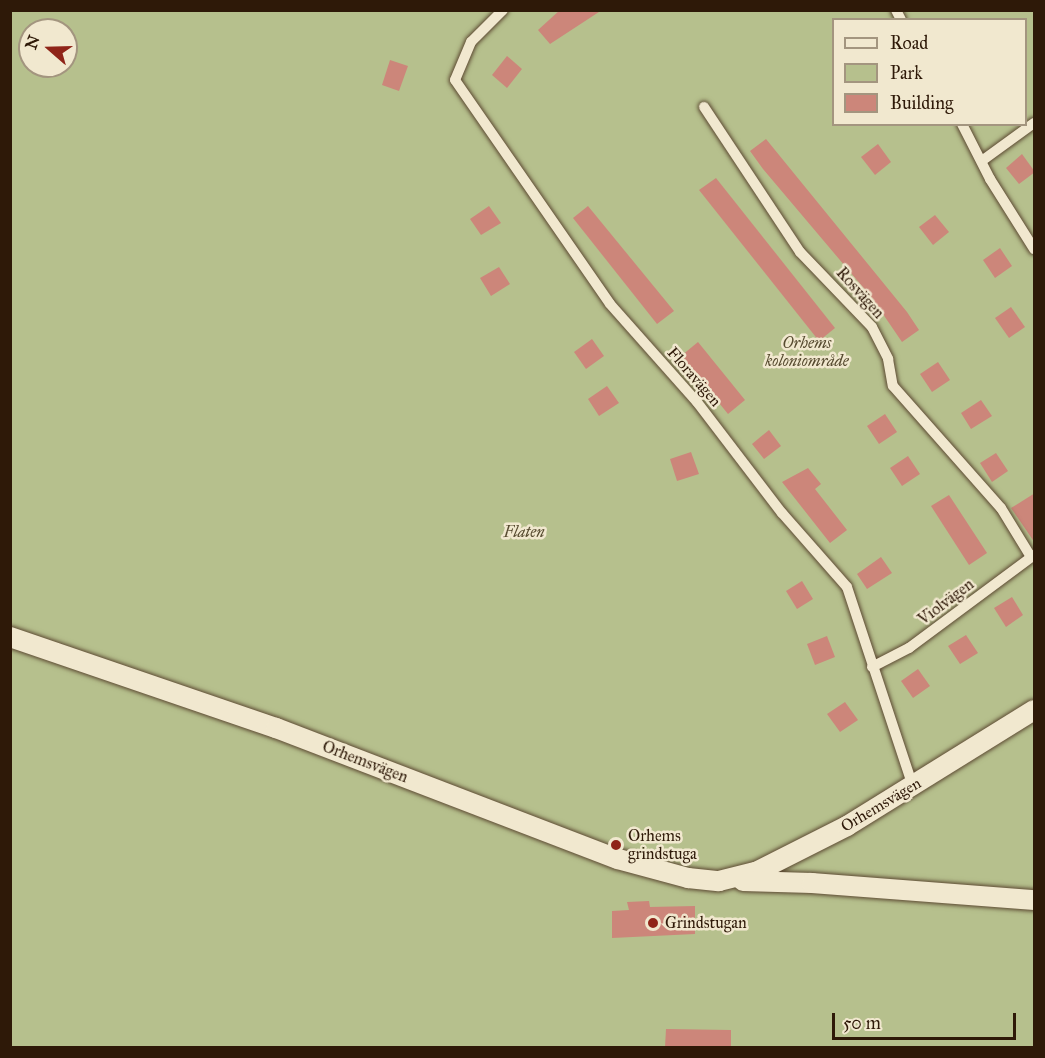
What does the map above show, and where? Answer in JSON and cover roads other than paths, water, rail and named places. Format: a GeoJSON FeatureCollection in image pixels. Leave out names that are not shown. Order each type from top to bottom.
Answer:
{"type":"FeatureCollection","features":[{"type":"Feature","properties":{"kind":"street","name":"Orhemsvägen"},"geometry":{"type":"LineString","coordinates":[[10,637],[276,728],[618,859],[688,878],[812,883],[1035,900]]}},
{"type":"Feature","properties":{"kind":"street","name":"Orhemsvägen"},"geometry":{"type":"LineString","coordinates":[[719,881],[756,872],[785,859],[913,786],[1035,710]]}},
{"type":"Feature","properties":{"kind":"lane","name":"Floravägen"},"geometry":{"type":"LineString","coordinates":[[503,10],[471,42],[455,80],[610,304],[698,402],[782,513],[847,587],[913,786]]}},
{"type":"Feature","properties":{"kind":"lane","name":"Rosvägen"},"geometry":{"type":"LineString","coordinates":[[704,107],[800,252],[872,327],[888,359],[893,386],[1001,508],[1033,556]]}},
{"type":"Feature","properties":{"kind":"lane"},"geometry":{"type":"LineString","coordinates":[[983,160],[1035,123]]}},
{"type":"Feature","properties":{"kind":"lane"},"geometry":{"type":"LineString","coordinates":[[963,126],[983,160],[990,179],[1035,249]]}},
{"type":"Feature","properties":{"kind":"lane","name":"Violvägen"},"geometry":{"type":"LineString","coordinates":[[872,667],[909,648],[1033,556]]}},
{"type":"Feature","properties":{"kind":"place","name":"Orhems grindstuga"},"geometry":{"type":"Point","coordinates":[616,845]}},
{"type":"Feature","properties":{"kind":"place","name":"Grindstugan"},"geometry":{"type":"Point","coordinates":[653,923]}},
{"type":"Feature","properties":{"kind":"park label","name":"Orhems koloniområde"},"geometry":{"type":"Point","coordinates":[807,352]}},
{"type":"Feature","properties":{"kind":"park label","name":"Flaten"},"geometry":{"type":"Point","coordinates":[524,532]}}]}
